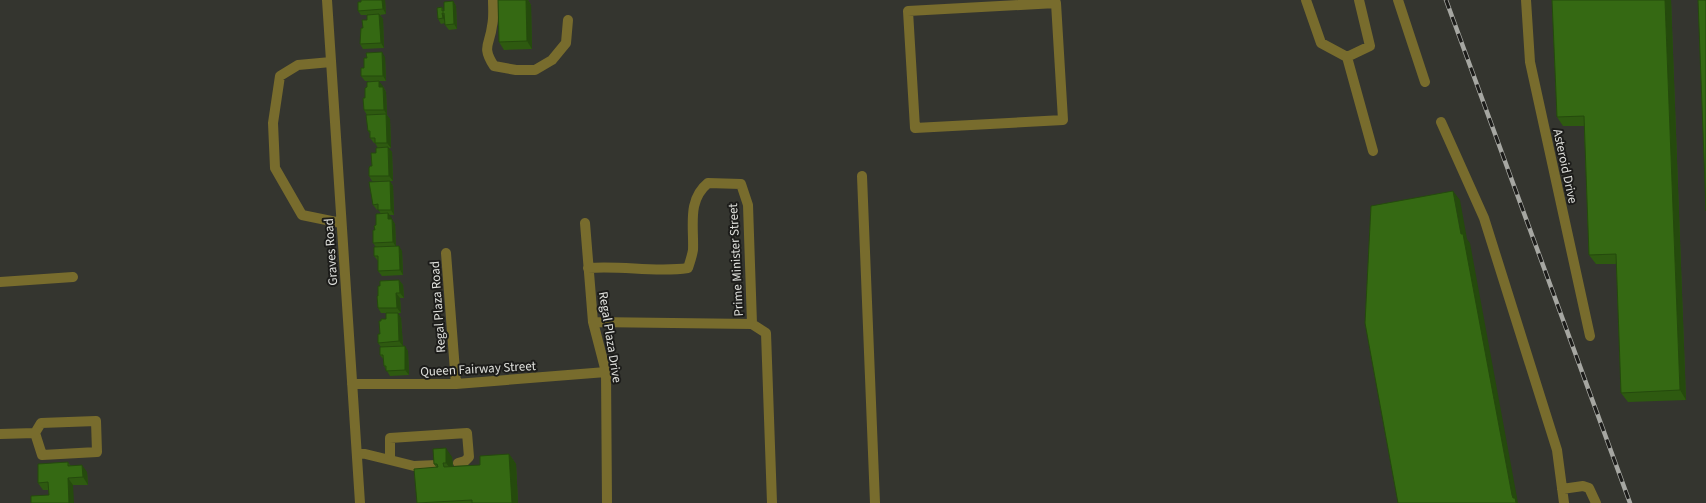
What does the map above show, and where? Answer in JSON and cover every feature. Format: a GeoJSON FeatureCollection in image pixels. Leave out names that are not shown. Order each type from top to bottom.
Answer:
{"type":"FeatureCollection","features":[{"type":"Feature","properties":{"kind":"street","name":"Graves Road"},"geometry":{"type":"LineString","coordinates":[[327,0],[360,503]]}},
{"type":"Feature","properties":{"kind":"street"},"geometry":{"type":"LineString","coordinates":[[493,0],[492,26],[486,44],[489,58],[494,66],[516,70],[535,70],[552,60],[566,43],[568,20]]}},
{"type":"Feature","properties":{"kind":"street"},"geometry":{"type":"LineString","coordinates":[[1306,0],[1321,43],[1347,57],[1372,152]]}},
{"type":"Feature","properties":{"kind":"street"},"geometry":{"type":"LineString","coordinates":[[1347,57],[1370,46],[1358,0]]}},
{"type":"Feature","properties":{"kind":"street"},"geometry":{"type":"LineString","coordinates":[[1398,0],[1425,82]]}},
{"type":"Feature","properties":{"kind":"street","name":"Asteroid Drive"},"geometry":{"type":"LineString","coordinates":[[1526,0],[1530,62],[1590,336]]}},
{"type":"Feature","properties":{"kind":"street"},"geometry":{"type":"LineString","coordinates":[[1056,2],[1063,120],[915,128],[908,11],[1056,2]]}},
{"type":"Feature","properties":{"kind":"street"},"geometry":{"type":"LineString","coordinates":[[331,62],[298,65],[280,76],[273,123],[275,168],[302,215],[341,223]]}},
{"type":"Feature","properties":{"kind":"street"},"geometry":{"type":"LineString","coordinates":[[1441,122],[1484,218],[1557,450],[1564,503]]}},
{"type":"Feature","properties":{"kind":"street"},"geometry":{"type":"LineString","coordinates":[[862,176],[875,503]]}},
{"type":"Feature","properties":{"kind":"street","name":"Prime Minister Street"},"geometry":{"type":"LineString","coordinates":[[588,268],[609,266],[675,270],[688,268],[693,251],[693,204],[701,188],[708,183],[742,184],[748,205],[752,324],[766,333],[772,503]]}},
{"type":"Feature","properties":{"kind":"street","name":"Regal Plaza Drive"},"geometry":{"type":"LineString","coordinates":[[585,223],[593,322],[606,372],[607,503]]}},
{"type":"Feature","properties":{"kind":"street","name":"Regal Plaza Road"},"geometry":{"type":"LineString","coordinates":[[446,253],[456,384]]}},
{"type":"Feature","properties":{"kind":"street"},"geometry":{"type":"LineString","coordinates":[[0,282],[73,277]]}},
{"type":"Feature","properties":{"kind":"street"},"geometry":{"type":"LineString","coordinates":[[593,322],[752,324]]}},
{"type":"Feature","properties":{"kind":"street","name":"Queen Fairway Street"},"geometry":{"type":"LineString","coordinates":[[352,384],[456,384],[606,372]]}},
{"type":"Feature","properties":{"kind":"street"},"geometry":{"type":"LineString","coordinates":[[96,421],[97,452],[42,455],[34,433],[41,423],[96,421]]}},
{"type":"Feature","properties":{"kind":"street"},"geometry":{"type":"LineString","coordinates":[[0,434],[34,433]]}},
{"type":"Feature","properties":{"kind":"street"},"geometry":{"type":"LineString","coordinates":[[390,460],[390,438],[467,433],[469,457],[465,461],[458,463]]}},
{"type":"Feature","properties":{"kind":"street"},"geometry":{"type":"LineString","coordinates":[[357,452],[414,466],[437,465]]}},
{"type":"Feature","properties":{"kind":"street"},"geometry":{"type":"LineString","coordinates":[[1562,489],[1583,486],[1589,488],[1596,503]]}},
{"type":"Feature","properties":{"kind":"building"},"geometry":{"type":"Polygon","coordinates":[[[361,0],[382,0],[383,9],[358,11],[358,2],[361,2],[361,0]]]}},
{"type":"Feature","properties":{"kind":"building"},"geometry":{"type":"Polygon","coordinates":[[[498,0],[526,0],[527,41],[499,42],[498,0]]]}},
{"type":"Feature","properties":{"kind":"building"},"geometry":{"type":"Polygon","coordinates":[[[1552,0],[1665,0],[1680,390],[1621,393],[1616,254],[1589,255],[1584,116],[1557,117],[1552,0]]]}},
{"type":"Feature","properties":{"kind":"building"},"geometry":{"type":"Polygon","coordinates":[[[1698,0],[1706,0],[1706,211],[1698,0]]]}},
{"type":"Feature","properties":{"kind":"building"},"geometry":{"type":"Polygon","coordinates":[[[453,1],[454,24],[445,25],[444,13],[442,13],[443,18],[438,19],[437,8],[442,7],[442,11],[444,11],[444,2],[453,1]]]}},
{"type":"Feature","properties":{"kind":"building"},"geometry":{"type":"Polygon","coordinates":[[[379,14],[381,43],[360,44],[361,28],[363,28],[362,20],[367,20],[367,15],[379,14]]]}},
{"type":"Feature","properties":{"kind":"building"},"geometry":{"type":"Polygon","coordinates":[[[382,52],[383,76],[361,76],[361,68],[364,68],[364,58],[367,58],[366,53],[382,52]]]}},
{"type":"Feature","properties":{"kind":"building"},"geometry":{"type":"Polygon","coordinates":[[[379,81],[379,87],[383,87],[384,110],[364,110],[363,98],[365,98],[365,88],[367,87],[367,82],[379,81]]]}},
{"type":"Feature","properties":{"kind":"building"},"geometry":{"type":"Polygon","coordinates":[[[386,114],[387,143],[375,143],[375,138],[370,138],[366,115],[386,114]]]}},
{"type":"Feature","properties":{"kind":"building"},"geometry":{"type":"Polygon","coordinates":[[[388,147],[389,176],[369,176],[369,168],[372,166],[371,153],[376,153],[376,148],[388,147]]]}},
{"type":"Feature","properties":{"kind":"building"},"geometry":{"type":"Polygon","coordinates":[[[390,181],[391,210],[378,210],[378,204],[373,205],[369,182],[390,181]]]}},
{"type":"Feature","properties":{"kind":"building"},"geometry":{"type":"Polygon","coordinates":[[[1453,191],[1461,234],[1463,234],[1512,495],[1513,498],[1515,498],[1516,503],[1398,503],[1365,323],[1371,206],[1453,191]]]}},
{"type":"Feature","properties":{"kind":"building"},"geometry":{"type":"Polygon","coordinates":[[[388,213],[388,219],[392,219],[393,242],[373,243],[373,230],[375,230],[374,226],[376,225],[376,214],[388,213]]]}},
{"type":"Feature","properties":{"kind":"building"},"geometry":{"type":"Polygon","coordinates":[[[399,246],[400,270],[378,271],[378,256],[374,256],[374,247],[399,246]]]}},
{"type":"Feature","properties":{"kind":"building"},"geometry":{"type":"Polygon","coordinates":[[[399,280],[400,293],[396,293],[397,308],[378,308],[377,296],[380,281],[399,280]]]}},
{"type":"Feature","properties":{"kind":"building"},"geometry":{"type":"Polygon","coordinates":[[[386,313],[398,313],[399,341],[378,343],[378,334],[380,334],[379,321],[381,321],[381,319],[386,319],[386,313]]]}},
{"type":"Feature","properties":{"kind":"building"},"geometry":{"type":"Polygon","coordinates":[[[405,346],[405,370],[386,371],[383,355],[380,355],[380,347],[405,346]]]}},
{"type":"Feature","properties":{"kind":"building"},"geometry":{"type":"Polygon","coordinates":[[[446,448],[446,463],[443,463],[444,467],[480,465],[480,456],[509,454],[512,503],[472,503],[472,500],[417,503],[414,469],[438,467],[437,464],[434,464],[433,449],[446,448]]]}},
{"type":"Feature","properties":{"kind":"building"},"geometry":{"type":"Polygon","coordinates":[[[68,462],[68,466],[82,465],[83,477],[68,478],[69,503],[31,503],[31,496],[49,495],[48,482],[38,483],[38,464],[68,462]]]}},
{"type":"Feature","properties":{"kind":"railway"},"geometry":{"type":"LineString","coordinates":[[1446,0],[1630,503]]}}]}
